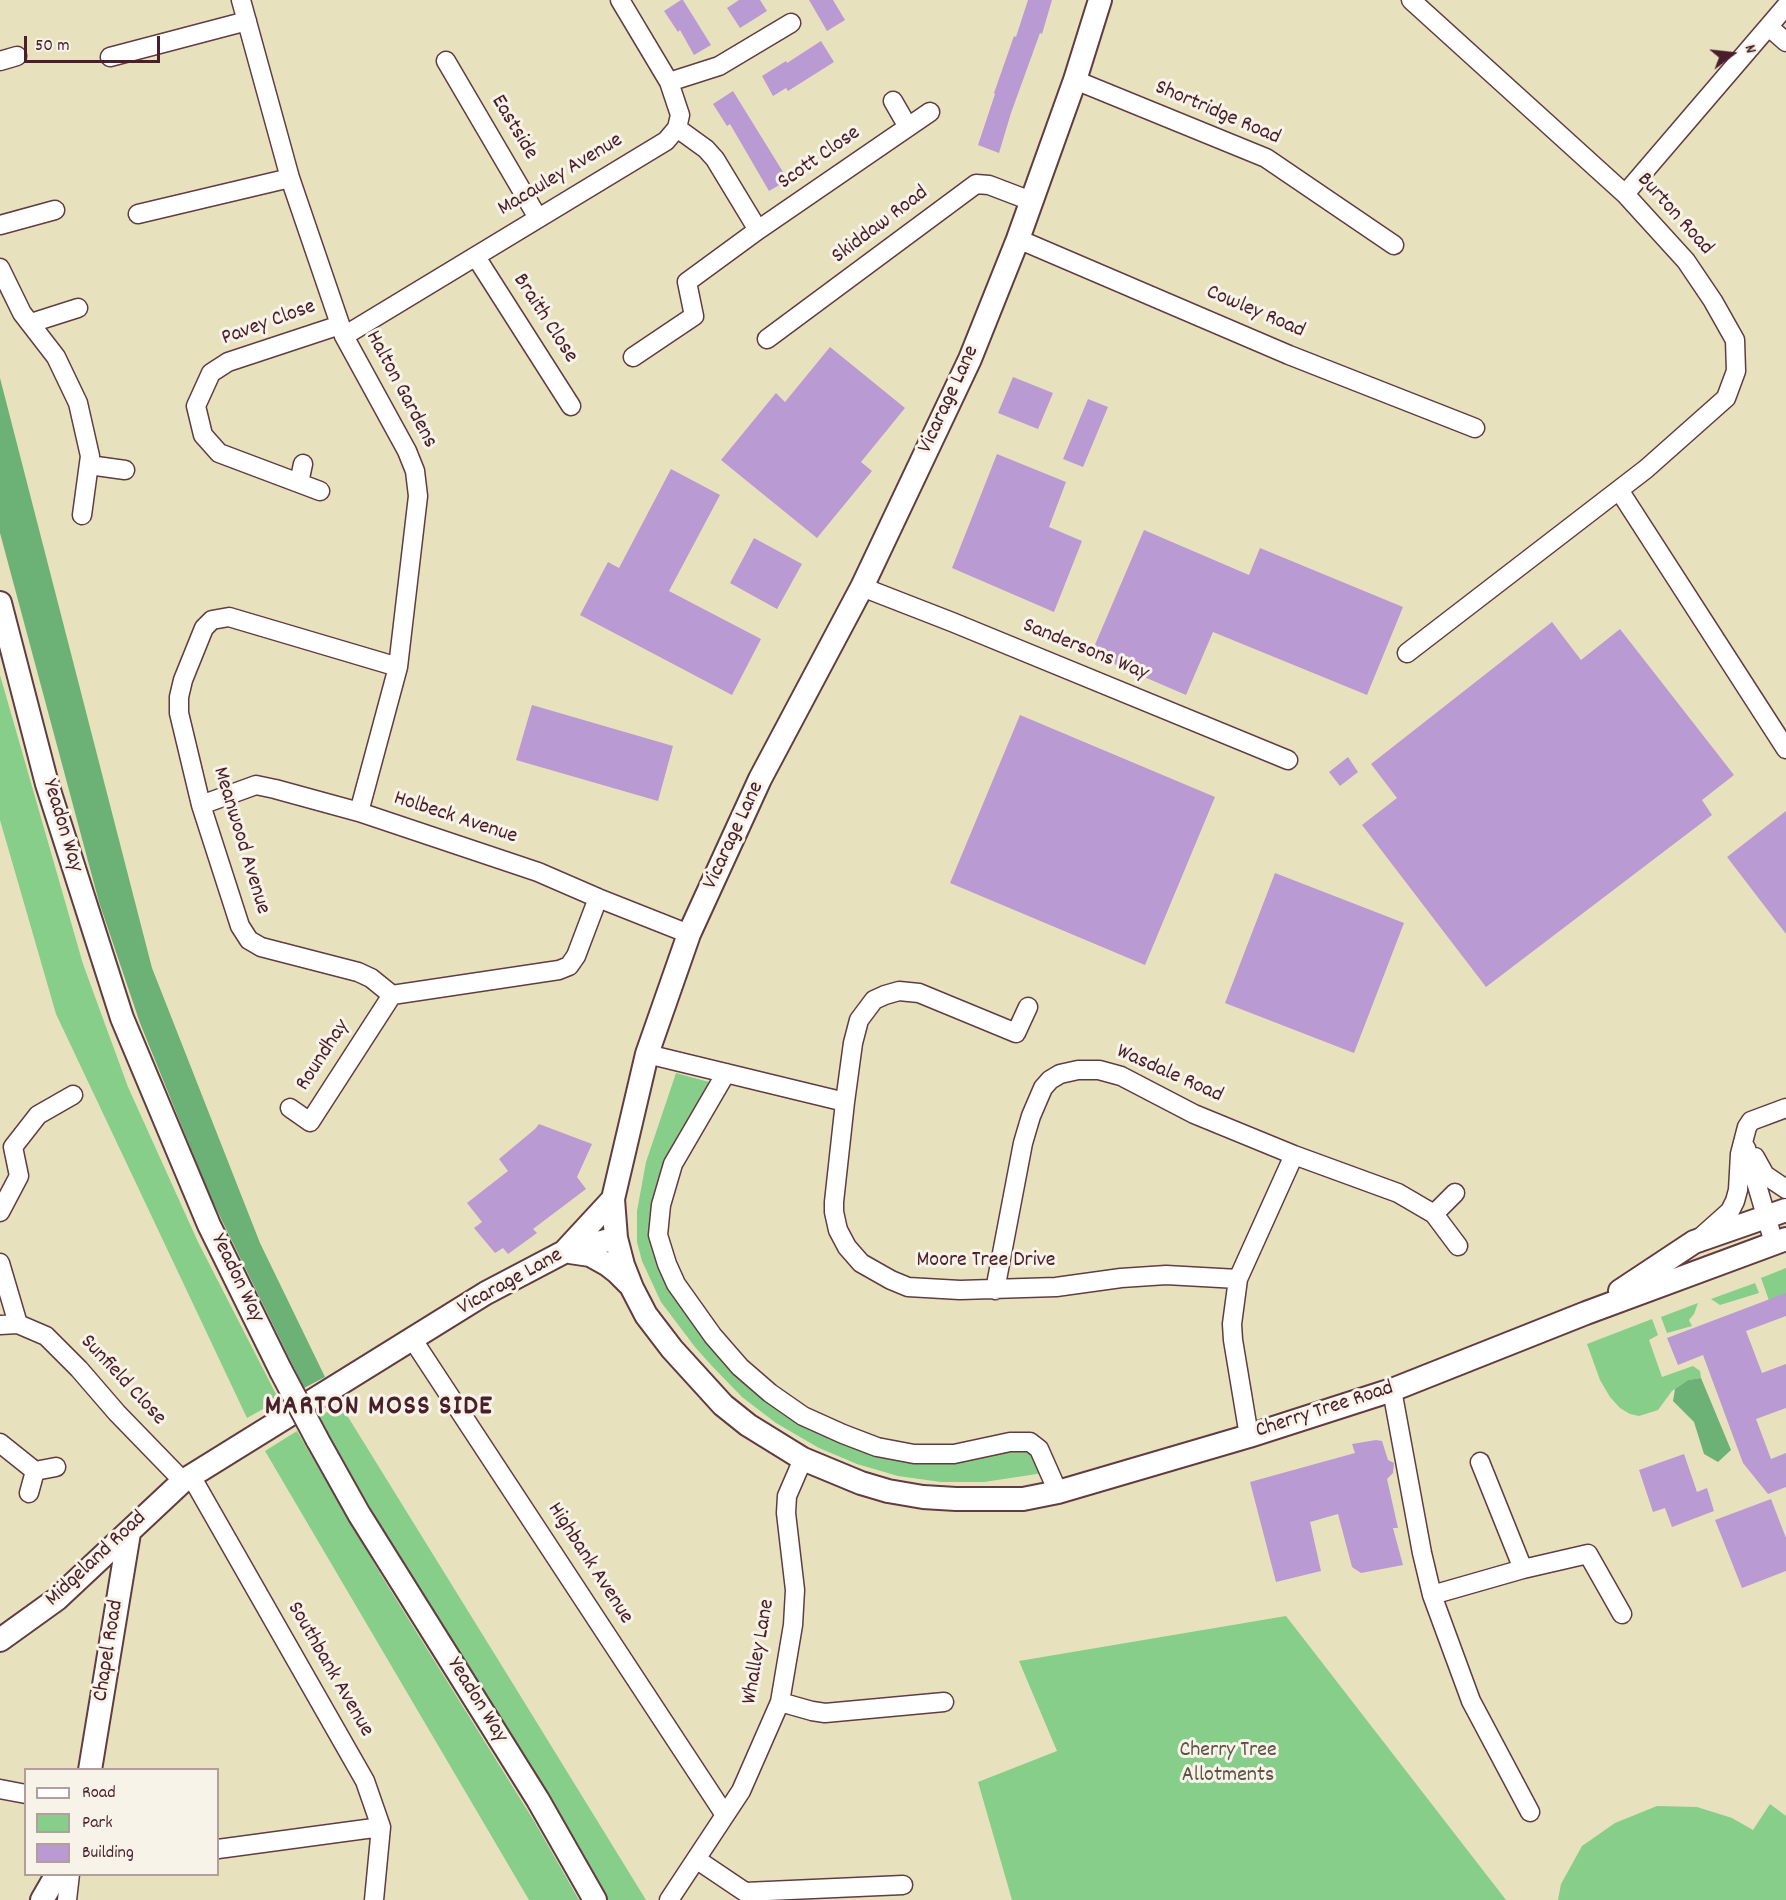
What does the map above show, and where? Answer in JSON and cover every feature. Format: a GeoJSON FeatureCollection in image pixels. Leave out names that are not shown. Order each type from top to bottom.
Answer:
{"type":"FeatureCollection","features":[{"type":"Feature","properties":{"kind":"street","name":"Halton Gardens"},"geometry":{"type":"LineString","coordinates":[[241,0],[290,178],[342,330],[407,451],[415,471],[418,496],[398,667],[359,812]]}},
{"type":"Feature","properties":{"kind":"street"},"geometry":{"type":"LineString","coordinates":[[620,0],[669,82],[680,115],[677,128],[706,149],[715,159],[759,230]]}},
{"type":"Feature","properties":{"kind":"street","name":"Vicarage Lane"},"geometry":{"type":"LineString","coordinates":[[187,1479],[486,1293],[564,1252],[616,1239],[613,1199],[647,1054],[689,934],[760,779],[862,587],[959,386],[1018,239],[1100,0]]}},
{"type":"Feature","properties":{"kind":"street","name":"Burton Road"},"geometry":{"type":"LineString","coordinates":[[1407,653],[1646,469],[1726,398],[1736,371],[1735,340],[1713,301],[1686,261],[1625,194],[1411,0]]}},
{"type":"Feature","properties":{"kind":"street"},"geometry":{"type":"LineString","coordinates":[[1625,194],[1786,6]]}},
{"type":"Feature","properties":{"kind":"street"},"geometry":{"type":"LineString","coordinates":[[110,57],[247,21]]}},
{"type":"Feature","properties":{"kind":"street"},"geometry":{"type":"LineString","coordinates":[[669,82],[719,66],[791,23]]}},
{"type":"Feature","properties":{"kind":"street"},"geometry":{"type":"LineString","coordinates":[[1768,27],[1786,42]]}},
{"type":"Feature","properties":{"kind":"street","name":"Eastside"},"geometry":{"type":"LineString","coordinates":[[446,62],[538,218]]}},
{"type":"Feature","properties":{"kind":"street","name":"Shortridge Road"},"geometry":{"type":"LineString","coordinates":[[1074,80],[1266,158],[1394,245]]}},
{"type":"Feature","properties":{"kind":"street"},"geometry":{"type":"LineString","coordinates":[[892,101],[908,127]]}},
{"type":"Feature","properties":{"kind":"street","name":"Scott Close"},"geometry":{"type":"LineString","coordinates":[[633,357],[694,316],[687,282],[930,112]]}},
{"type":"Feature","properties":{"kind":"street","name":"Macauley Avenue"},"geometry":{"type":"LineString","coordinates":[[342,330],[476,257],[666,141],[677,128]]}},
{"type":"Feature","properties":{"kind":"street"},"geometry":{"type":"LineString","coordinates":[[138,214],[290,178]]}},
{"type":"Feature","properties":{"kind":"street","name":"Skiddaw Road"},"geometry":{"type":"LineString","coordinates":[[767,339],[976,184],[989,185],[1031,201]]}},
{"type":"Feature","properties":{"kind":"street"},"geometry":{"type":"LineString","coordinates":[[0,225],[55,210]]}},
{"type":"Feature","properties":{"kind":"street","name":"Cowley Road"},"geometry":{"type":"LineString","coordinates":[[1018,239],[1289,355],[1474,428]]}},
{"type":"Feature","properties":{"kind":"street","name":"Braith Close"},"geometry":{"type":"LineString","coordinates":[[476,257],[571,406]]}},
{"type":"Feature","properties":{"kind":"street"},"geometry":{"type":"LineString","coordinates":[[0,268],[22,313],[56,357],[78,403],[90,456],[82,515]]}},
{"type":"Feature","properties":{"kind":"street"},"geometry":{"type":"LineString","coordinates":[[31,323],[78,308]]}},
{"type":"Feature","properties":{"kind":"street","name":"Pavey Close"},"geometry":{"type":"LineString","coordinates":[[320,491],[219,453],[203,435],[196,406],[200,393],[212,373],[228,362],[342,330]]}},
{"type":"Feature","properties":{"kind":"street"},"geometry":{"type":"LineString","coordinates":[[299,483],[303,464]]}},
{"type":"Feature","properties":{"kind":"street"},"geometry":{"type":"LineString","coordinates":[[89,465],[125,470]]}},
{"type":"Feature","properties":{"kind":"street"},"geometry":{"type":"LineString","coordinates":[[1619,490],[1786,749]]}},
{"type":"Feature","properties":{"kind":"street","name":"Sandersons Way"},"geometry":{"type":"LineString","coordinates":[[862,587],[1288,760]]}},
{"type":"Feature","properties":{"kind":"street","name":"Yeadon Way"},"geometry":{"type":"LineString","coordinates":[[0,603],[47,784],[122,1018],[209,1225],[280,1371],[317,1439],[366,1524],[538,1800],[594,1900]]}},
{"type":"Feature","properties":{"kind":"street","name":"Meanwood Avenue"},"geometry":{"type":"LineString","coordinates":[[392,995],[371,978],[358,972],[261,947],[249,940],[240,926],[201,805],[179,712],[179,697],[183,680],[204,628],[212,620],[229,617],[398,667]]}},
{"type":"Feature","properties":{"kind":"street","name":"Holbeck Avenue"},"geometry":{"type":"LineString","coordinates":[[201,805],[256,785],[359,812],[538,872],[689,934]]}},
{"type":"Feature","properties":{"kind":"street"},"geometry":{"type":"LineString","coordinates":[[392,995],[569,966],[576,956],[598,898]]}},
{"type":"Feature","properties":{"kind":"street","name":"Moore Tree Drive"},"geometry":{"type":"LineString","coordinates":[[1028,1007],[1016,1033],[920,993],[899,992],[885,995],[874,1000],[859,1020],[853,1043],[845,1102],[834,1212],[841,1238],[853,1254],[868,1268],[908,1287],[937,1290],[995,1290],[1077,1285],[1121,1278],[1166,1275],[1238,1279]]}},
{"type":"Feature","properties":{"kind":"street","name":"Roundhay"},"geometry":{"type":"LineString","coordinates":[[290,1108],[310,1122],[392,995]]}},
{"type":"Feature","properties":{"kind":"street"},"geometry":{"type":"LineString","coordinates":[[647,1054],[845,1102]]}},
{"type":"Feature","properties":{"kind":"street","name":"Wasdale Road"},"geometry":{"type":"LineString","coordinates":[[995,1290],[1030,1116],[1043,1088],[1050,1080],[1060,1074],[1078,1070],[1099,1070],[1121,1076],[1194,1114],[1294,1155],[1398,1193],[1434,1214],[1458,1246]]}},
{"type":"Feature","properties":{"kind":"street"},"geometry":{"type":"LineString","coordinates":[[726,1072],[673,1164],[661,1205],[658,1235],[676,1284],[713,1336],[740,1367],[770,1393],[803,1416],[878,1447],[914,1454],[954,1454],[1010,1442],[1030,1442],[1039,1449],[1058,1492]]}},
{"type":"Feature","properties":{"kind":"street"},"geometry":{"type":"LineString","coordinates":[[0,1212],[19,1176],[7,1144],[38,1115],[73,1095]]}},
{"type":"Feature","properties":{"kind":"street"},"geometry":{"type":"LineString","coordinates":[[1694,1242],[1730,1211],[1738,1190],[1739,1162],[1744,1138],[1751,1121],[1786,1108]]}},
{"type":"Feature","properties":{"kind":"street"},"geometry":{"type":"LineString","coordinates":[[1744,1138],[1765,1175],[1786,1189]]}},
{"type":"Feature","properties":{"kind":"street"},"geometry":{"type":"LineString","coordinates":[[1744,1138],[1769,1215],[1775,1243]]}},
{"type":"Feature","properties":{"kind":"street"},"geometry":{"type":"LineString","coordinates":[[1250,1436],[1233,1340],[1232,1324],[1238,1279],[1294,1155]]}},
{"type":"Feature","properties":{"kind":"street"},"geometry":{"type":"LineString","coordinates":[[1739,1162],[1769,1215]]}},
{"type":"Feature","properties":{"kind":"street"},"geometry":{"type":"LineString","coordinates":[[1434,1214],[1455,1193]]}},
{"type":"Feature","properties":{"kind":"street"},"geometry":{"type":"LineString","coordinates":[[564,1252],[613,1199]]}},
{"type":"Feature","properties":{"kind":"street","name":"Cherry Tree Road"},"geometry":{"type":"LineString","coordinates":[[1586,1313],[1694,1242],[1769,1215]]}},
{"type":"Feature","properties":{"kind":"street","name":"Cherry Tree Road"},"geometry":{"type":"LineString","coordinates":[[616,1239],[632,1288],[646,1315],[672,1349],[723,1405],[748,1425],[802,1459],[861,1483],[888,1491],[923,1497],[992,1500],[1023,1499],[1058,1492],[1250,1436],[1392,1390],[1586,1313],[1775,1243]]}},
{"type":"Feature","properties":{"kind":"street"},"geometry":{"type":"LineString","coordinates":[[564,1252],[590,1255],[617,1272],[632,1288]]}},
{"type":"Feature","properties":{"kind":"street"},"geometry":{"type":"LineString","coordinates":[[0,1263],[9,1324]]}},
{"type":"Feature","properties":{"kind":"street","name":"Sunfield Close"},"geometry":{"type":"LineString","coordinates":[[9,1324],[46,1336],[117,1413],[187,1479]]}},
{"type":"Feature","properties":{"kind":"street","name":"Highbank Avenue"},"geometry":{"type":"LineString","coordinates":[[413,1340],[725,1815]]}},
{"type":"Feature","properties":{"kind":"street"},"geometry":{"type":"LineString","coordinates":[[1392,1390],[1432,1595],[1471,1701],[1530,1812]]}},
{"type":"Feature","properties":{"kind":"street"},"geometry":{"type":"LineString","coordinates":[[0,1443],[35,1471],[56,1467]]}},
{"type":"Feature","properties":{"kind":"street","name":"Whalley Lane"},"geometry":{"type":"LineString","coordinates":[[669,1900],[741,1791],[780,1702],[793,1624],[795,1590],[786,1513],[787,1496],[802,1459]]}},
{"type":"Feature","properties":{"kind":"street"},"geometry":{"type":"LineString","coordinates":[[1480,1462],[1523,1569]]}},
{"type":"Feature","properties":{"kind":"street"},"geometry":{"type":"LineString","coordinates":[[29,1493],[35,1471]]}},
{"type":"Feature","properties":{"kind":"street","name":"Midgeland Road"},"geometry":{"type":"LineString","coordinates":[[0,1640],[57,1599],[187,1479]]}},
{"type":"Feature","properties":{"kind":"street","name":"Southbank Avenue"},"geometry":{"type":"LineString","coordinates":[[187,1479],[365,1781],[381,1827],[374,1900]]}},
{"type":"Feature","properties":{"kind":"street","name":"Chapel Road"},"geometry":{"type":"LineString","coordinates":[[90,1768],[129,1533]]}},
{"type":"Feature","properties":{"kind":"street"},"geometry":{"type":"LineString","coordinates":[[1432,1595],[1523,1569],[1588,1554],[1622,1614]]}},
{"type":"Feature","properties":{"kind":"street"},"geometry":{"type":"LineString","coordinates":[[780,1702],[825,1713],[944,1702]]}},
{"type":"Feature","properties":{"kind":"street"},"geometry":{"type":"LineString","coordinates":[[0,1789],[24,1794]]}},
{"type":"Feature","properties":{"kind":"street"},"geometry":{"type":"LineString","coordinates":[[219,1849],[381,1827]]}},
{"type":"Feature","properties":{"kind":"street"},"geometry":{"type":"LineString","coordinates":[[696,1859],[745,1892],[903,1885]]}},
{"type":"Feature","properties":{"kind":"street"},"geometry":{"type":"LineString","coordinates":[[42,1900],[56,1876]]}},
{"type":"Feature","properties":{"kind":"street"},"geometry":{"type":"LineString","coordinates":[[67,1900],[70,1876]]}},
{"type":"Feature","properties":{"kind":"green space"},"geometry":{"type":"Polygon","coordinates":[[[0,378],[152,968],[260,1243],[325,1377],[304,1388],[210,1196],[140,1023],[99,902],[0,533],[0,378]]]}},
{"type":"Feature","properties":{"kind":"green space"},"geometry":{"type":"Polygon","coordinates":[[[0,675],[83,964],[128,1087],[198,1242],[279,1400],[247,1418],[56,1014],[0,820],[0,675]]]}},
{"type":"Feature","properties":{"kind":"green space"},"geometry":{"type":"Polygon","coordinates":[[[676,1073],[720,1085],[673,1164],[658,1235],[713,1336],[803,1416],[914,1454],[1020,1441],[1050,1472],[984,1482],[941,1482],[898,1476],[857,1464],[819,1448],[776,1423],[742,1397],[712,1366],[661,1302],[642,1261],[637,1242],[637,1211],[646,1162],[676,1073]]]}},
{"type":"Feature","properties":{"kind":"green space"},"geometry":{"type":"Polygon","coordinates":[[[1786,1268],[1786,1304],[1772,1309],[1761,1278],[1786,1268]]]}},
{"type":"Feature","properties":{"kind":"green space"},"geometry":{"type":"Polygon","coordinates":[[[1755,1283],[1759,1293],[1720,1305],[1711,1299],[1755,1283]]]}},
{"type":"Feature","properties":{"kind":"green space"},"geometry":{"type":"Polygon","coordinates":[[[1698,1303],[1689,1320],[1692,1326],[1667,1333],[1661,1317],[1698,1303]]]}},
{"type":"Feature","properties":{"kind":"green space"},"geometry":{"type":"Polygon","coordinates":[[[1652,1319],[1658,1335],[1649,1340],[1662,1377],[1693,1366],[1700,1371],[1701,1378],[1688,1380],[1672,1391],[1658,1410],[1639,1416],[1620,1408],[1610,1397],[1600,1380],[1587,1344],[1652,1319]]]}},
{"type":"Feature","properties":{"kind":"green space"},"geometry":{"type":"Polygon","coordinates":[[[1701,1378],[1731,1450],[1718,1462],[1704,1454],[1694,1422],[1673,1401],[1675,1389],[1688,1380],[1701,1378]]]}},
{"type":"Feature","properties":{"kind":"green space"},"geometry":{"type":"Polygon","coordinates":[[[340,1404],[646,1900],[606,1900],[535,1774],[406,1571],[319,1417],[340,1404]]]}},
{"type":"Feature","properties":{"kind":"green space"},"geometry":{"type":"Polygon","coordinates":[[[297,1431],[381,1575],[534,1821],[579,1900],[529,1900],[265,1451],[297,1431]]]}},
{"type":"Feature","properties":{"kind":"green space","name":"Cherry Tree Allotments"},"geometry":{"type":"Polygon","coordinates":[[[1286,1616],[1506,1900],[1012,1900],[978,1782],[1057,1751],[1019,1661],[1286,1616]]]}},
{"type":"Feature","properties":{"kind":"green space"},"geometry":{"type":"Polygon","coordinates":[[[1770,1804],[1786,1816],[1786,1900],[1558,1900],[1561,1884],[1582,1846],[1615,1823],[1657,1806],[1697,1807],[1732,1818],[1753,1830],[1770,1804]]]}},
{"type":"Feature","properties":{"kind":"building"},"geometry":{"type":"Polygon","coordinates":[[[681,0],[711,45],[694,55],[680,30],[678,32],[664,11],[681,0]]]}},
{"type":"Feature","properties":{"kind":"building"},"geometry":{"type":"Polygon","coordinates":[[[739,0],[760,0],[767,11],[740,28],[727,8],[739,0]]]}},
{"type":"Feature","properties":{"kind":"building"},"geometry":{"type":"Polygon","coordinates":[[[809,0],[833,0],[845,20],[827,31],[809,0]]]}},
{"type":"Feature","properties":{"kind":"building"},"geometry":{"type":"Polygon","coordinates":[[[1028,0],[1052,0],[999,153],[978,145],[994,93],[1028,0]]]}},
{"type":"Feature","properties":{"kind":"building"},"geometry":{"type":"Polygon","coordinates":[[[821,41],[834,62],[788,91],[786,88],[773,96],[762,76],[821,41]]]}},
{"type":"Feature","properties":{"kind":"building"},"geometry":{"type":"Polygon","coordinates":[[[733,91],[788,180],[769,191],[730,124],[727,126],[713,104],[733,91]]]}},
{"type":"Feature","properties":{"kind":"building"},"geometry":{"type":"Polygon","coordinates":[[[830,347],[905,408],[861,462],[872,471],[817,538],[721,460],[776,393],[785,402],[830,347]]]}},
{"type":"Feature","properties":{"kind":"building"},"geometry":{"type":"Polygon","coordinates":[[[1013,377],[1053,393],[1038,429],[998,413],[1013,377]]]}},
{"type":"Feature","properties":{"kind":"building"},"geometry":{"type":"Polygon","coordinates":[[[1088,399],[1108,407],[1083,467],[1063,459],[1088,399]]]}},
{"type":"Feature","properties":{"kind":"building"},"geometry":{"type":"Polygon","coordinates":[[[997,454],[1066,482],[1049,527],[1082,541],[1054,612],[952,568],[997,454]]]}},
{"type":"Feature","properties":{"kind":"building"},"geometry":{"type":"Polygon","coordinates":[[[671,469],[720,495],[669,591],[761,639],[732,695],[580,615],[608,562],[619,568],[671,469]]]}},
{"type":"Feature","properties":{"kind":"building"},"geometry":{"type":"Polygon","coordinates":[[[1144,530],[1249,575],[1260,548],[1403,607],[1367,695],[1213,632],[1186,695],[1091,654],[1144,530]]]}},
{"type":"Feature","properties":{"kind":"building"},"geometry":{"type":"Polygon","coordinates":[[[754,538],[802,564],[777,609],[730,583],[754,538]]]}},
{"type":"Feature","properties":{"kind":"building"},"geometry":{"type":"Polygon","coordinates":[[[1552,622],[1581,660],[1620,629],[1734,775],[1702,800],[1712,815],[1486,987],[1362,825],[1397,798],[1371,764],[1552,622]]]}},
{"type":"Feature","properties":{"kind":"building"},"geometry":{"type":"Polygon","coordinates":[[[532,705],[673,746],[658,801],[516,760],[532,705]]]}},
{"type":"Feature","properties":{"kind":"building"},"geometry":{"type":"Polygon","coordinates":[[[1020,715],[1215,797],[1145,965],[950,883],[1020,715]]]}},
{"type":"Feature","properties":{"kind":"building"},"geometry":{"type":"Polygon","coordinates":[[[1348,757],[1358,772],[1340,786],[1329,772],[1348,757]]]}},
{"type":"Feature","properties":{"kind":"building"},"geometry":{"type":"Polygon","coordinates":[[[1786,811],[1786,934],[1727,857],[1786,811]]]}},
{"type":"Feature","properties":{"kind":"building"},"geometry":{"type":"Polygon","coordinates":[[[1275,873],[1404,923],[1354,1053],[1225,1003],[1275,873]]]}},
{"type":"Feature","properties":{"kind":"building"},"geometry":{"type":"Polygon","coordinates":[[[539,1124],[592,1144],[577,1177],[586,1189],[533,1229],[537,1233],[508,1254],[503,1248],[495,1253],[474,1228],[482,1222],[467,1203],[508,1171],[499,1159],[539,1124]]]}},
{"type":"Feature","properties":{"kind":"building"},"geometry":{"type":"Polygon","coordinates":[[[1786,1293],[1786,1316],[1746,1331],[1762,1373],[1786,1364],[1786,1408],[1756,1419],[1771,1459],[1786,1453],[1786,1487],[1768,1494],[1743,1463],[1703,1355],[1678,1365],[1667,1338],[1786,1293]]]}},
{"type":"Feature","properties":{"kind":"building"},"geometry":{"type":"Polygon","coordinates":[[[1382,1441],[1388,1460],[1394,1463],[1393,1473],[1387,1479],[1398,1528],[1393,1528],[1403,1565],[1361,1573],[1352,1567],[1338,1514],[1310,1522],[1321,1571],[1276,1582],[1250,1482],[1355,1453],[1352,1444],[1382,1441]]]}},
{"type":"Feature","properties":{"kind":"building"},"geometry":{"type":"Polygon","coordinates":[[[1684,1454],[1697,1492],[1707,1488],[1714,1511],[1672,1527],[1665,1508],[1653,1512],[1639,1470],[1684,1454]]]}},
{"type":"Feature","properties":{"kind":"building"},"geometry":{"type":"Polygon","coordinates":[[[1771,1499],[1786,1538],[1786,1571],[1742,1588],[1715,1520],[1771,1499]]]}},
{"type":"Feature","properties":{"kind":"district","name":"MARTON MOSS SIDE"},"geometry":{"type":"Point","coordinates":[379,1409]}}]}
